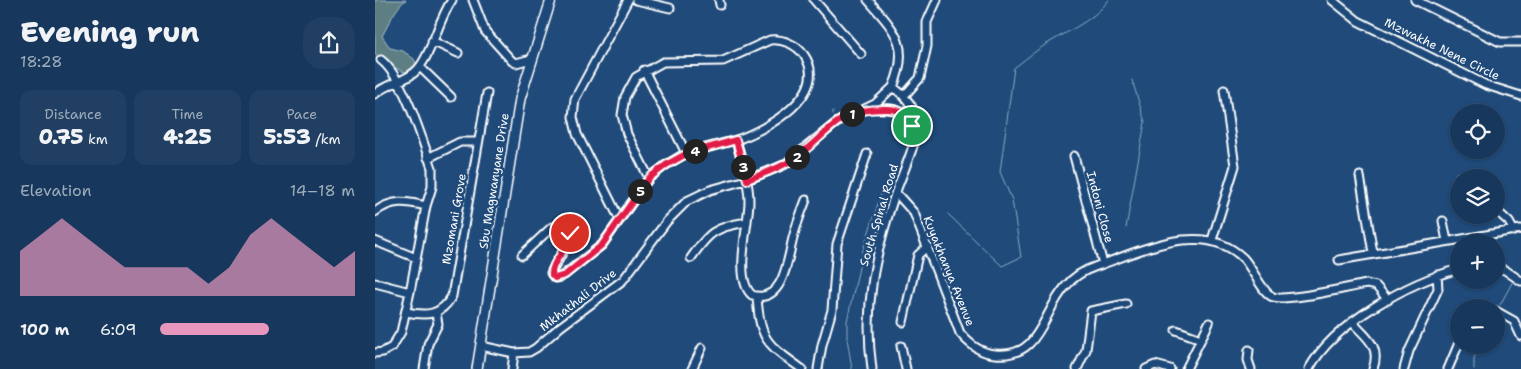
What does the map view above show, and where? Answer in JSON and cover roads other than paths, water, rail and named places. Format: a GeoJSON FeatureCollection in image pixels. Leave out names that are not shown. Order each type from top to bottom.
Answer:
{"type":"FeatureCollection","features":[{"type":"Feature","properties":{"kind":"main road","name":"Sbu Magwanyane Drive"},"geometry":{"type":"LineString","coordinates":[[477,369],[520,99],[551,0]]}},
{"type":"Feature","properties":{"kind":"street"},"geometry":{"type":"LineString","coordinates":[[375,94],[385,86],[408,77],[420,67],[452,0]]}},
{"type":"Feature","properties":{"kind":"street"},"geometry":{"type":"LineString","coordinates":[[473,0],[485,31],[511,61],[516,63],[531,59]]}},
{"type":"Feature","properties":{"kind":"street"},"geometry":{"type":"LineString","coordinates":[[620,220],[577,134],[573,117],[575,98],[627,0]]}},
{"type":"Feature","properties":{"kind":"street"},"geometry":{"type":"LineString","coordinates":[[636,0],[671,8]]}},
{"type":"Feature","properties":{"kind":"street"},"geometry":{"type":"LineString","coordinates":[[814,0],[861,54]]}},
{"type":"Feature","properties":{"kind":"street"},"geometry":{"type":"LineString","coordinates":[[868,0],[889,24],[899,43],[901,66],[893,87]]}},
{"type":"Feature","properties":{"kind":"street"},"geometry":{"type":"LineString","coordinates":[[904,96],[920,78],[927,46],[927,22],[937,0]]}},
{"type":"Feature","properties":{"kind":"street","name":"Mzwakhe Nene Circle"},"geometry":{"type":"LineString","coordinates":[[1332,0],[1358,21],[1486,85],[1521,96]]}},
{"type":"Feature","properties":{"kind":"street"},"geometry":{"type":"LineString","coordinates":[[1415,0],[1500,42],[1521,42]]}},
{"type":"Feature","properties":{"kind":"street"},"geometry":{"type":"LineString","coordinates":[[522,254],[552,227],[566,229],[570,233],[569,241],[551,273],[553,277],[557,278],[569,271],[602,245],[649,178],[673,160],[686,154],[736,140],[767,126],[806,93],[809,85],[810,68],[802,53],[795,46],[777,40],[770,40],[723,61],[668,61],[644,70],[630,86],[623,105],[623,115],[627,134],[649,178]]}},
{"type":"Feature","properties":{"kind":"street"},"geometry":{"type":"LineString","coordinates":[[432,41],[458,53]]}},
{"type":"Feature","properties":{"kind":"street"},"geometry":{"type":"LineString","coordinates":[[375,353],[389,350],[396,343],[410,292],[426,206],[433,180],[428,158],[398,81],[390,67],[381,60]]}},
{"type":"Feature","properties":{"kind":"street"},"geometry":{"type":"LineString","coordinates":[[420,67],[451,97]]}},
{"type":"Feature","properties":{"kind":"street"},"geometry":{"type":"LineString","coordinates":[[644,70],[686,154]]}},
{"type":"Feature","properties":{"kind":"street","name":"South Spinal Road"},"geometry":{"type":"LineString","coordinates":[[872,369],[868,325],[871,277],[895,193],[918,129],[917,118],[904,96],[893,87]]}},
{"type":"Feature","properties":{"kind":"street","name":"Mkhathali Drive"},"geometry":{"type":"LineString","coordinates":[[481,346],[513,353],[529,352],[536,348],[560,327],[623,280],[667,221],[687,201],[710,190],[747,180],[784,165],[836,123],[884,98],[893,87]]}},
{"type":"Feature","properties":{"kind":"street"},"geometry":{"type":"LineString","coordinates":[[1213,240],[1235,166],[1224,90]]}},
{"type":"Feature","properties":{"kind":"street","name":"Mzomani Grove"},"geometry":{"type":"LineString","coordinates":[[436,313],[452,296],[487,93]]}},
{"type":"Feature","properties":{"kind":"street"},"geometry":{"type":"LineString","coordinates":[[864,108],[893,109],[903,113],[912,126],[912,148]]}},
{"type":"Feature","properties":{"kind":"street"},"geometry":{"type":"LineString","coordinates":[[736,140],[747,180],[749,202],[744,267],[745,284],[750,293],[757,297],[768,294],[785,276],[793,236],[806,200]]}},
{"type":"Feature","properties":{"kind":"street"},"geometry":{"type":"LineString","coordinates":[[428,158],[460,142],[478,142]]}},
{"type":"Feature","properties":{"kind":"street"},"geometry":{"type":"LineString","coordinates":[[818,369],[822,345],[832,310],[837,244],[867,154]]}},
{"type":"Feature","properties":{"kind":"street","name":"Indoni Close"},"geometry":{"type":"LineString","coordinates":[[1074,156],[1103,264]]}},
{"type":"Feature","properties":{"kind":"street"},"geometry":{"type":"LineString","coordinates":[[1360,176],[1373,253]]}},
{"type":"Feature","properties":{"kind":"street","name":"Kuyakhanya Avenue"},"geometry":{"type":"LineString","coordinates":[[895,193],[914,213],[960,333],[979,350],[1001,355],[1019,351],[1027,346],[1037,335],[1065,287],[1083,272],[1103,264],[1187,239],[1213,240],[1227,246],[1243,258],[1272,296],[1287,297],[1367,284],[1375,286],[1388,300]]}},
{"type":"Feature","properties":{"kind":"street"},"geometry":{"type":"LineString","coordinates":[[375,212],[388,204],[396,202],[426,206]]}},
{"type":"Feature","properties":{"kind":"street"},"geometry":{"type":"LineString","coordinates":[[1505,218],[1517,230]]}},
{"type":"Feature","properties":{"kind":"street"},"geometry":{"type":"LineString","coordinates":[[1443,221],[1447,241]]}},
{"type":"Feature","properties":{"kind":"street"},"geometry":{"type":"LineString","coordinates":[[691,258],[704,239],[717,228],[747,222]]}},
{"type":"Feature","properties":{"kind":"street"},"geometry":{"type":"LineString","coordinates":[[1339,260],[1517,230]]}},
{"type":"Feature","properties":{"kind":"street"},"geometry":{"type":"LineString","coordinates":[[375,241],[416,258]]}},
{"type":"Feature","properties":{"kind":"street"},"geometry":{"type":"LineString","coordinates":[[903,322],[918,255],[928,246]]}},
{"type":"Feature","properties":{"kind":"street"},"geometry":{"type":"LineString","coordinates":[[1309,369],[1327,343],[1352,322],[1388,300],[1437,275],[1450,271]]}},
{"type":"Feature","properties":{"kind":"street"},"geometry":{"type":"LineString","coordinates":[[1505,271],[1521,281]]}},
{"type":"Feature","properties":{"kind":"street"},"geometry":{"type":"LineString","coordinates":[[1405,369],[1409,351],[1438,289],[1437,275]]}},
{"type":"Feature","properties":{"kind":"street"},"geometry":{"type":"LineString","coordinates":[[375,283],[410,292]]}},
{"type":"Feature","properties":{"kind":"street"},"geometry":{"type":"LineString","coordinates":[[757,297],[760,325],[768,343],[802,369]]}},
{"type":"Feature","properties":{"kind":"street"},"geometry":{"type":"LineString","coordinates":[[1077,369],[1085,350],[1091,311],[1126,304]]}},
{"type":"Feature","properties":{"kind":"street"},"geometry":{"type":"LineString","coordinates":[[405,312],[420,315],[436,313],[438,324],[428,344],[424,369]]}},
{"type":"Feature","properties":{"kind":"street"},"geometry":{"type":"LineString","coordinates":[[1505,316],[1514,321],[1521,336]]}},
{"type":"Feature","properties":{"kind":"street"},"geometry":{"type":"LineString","coordinates":[[1186,369],[1209,322]]}},
{"type":"Feature","properties":{"kind":"street"},"geometry":{"type":"LineString","coordinates":[[1352,322],[1374,346],[1377,358],[1373,369]]}},
{"type":"Feature","properties":{"kind":"street"},"geometry":{"type":"LineString","coordinates":[[1176,330],[1201,339]]}},
{"type":"Feature","properties":{"kind":"street"},"geometry":{"type":"LineString","coordinates":[[901,346],[907,369]]}},
{"type":"Feature","properties":{"kind":"street"},"geometry":{"type":"LineString","coordinates":[[692,369],[702,348]]}},
{"type":"Feature","properties":{"kind":"street"},"geometry":{"type":"LineString","coordinates":[[1249,350],[1248,360],[1251,369]]}},
{"type":"Feature","properties":{"kind":"street"},"geometry":{"type":"LineString","coordinates":[[511,369],[513,353]]}},
{"type":"Feature","properties":{"kind":"street"},"geometry":{"type":"LineString","coordinates":[[1448,369],[1454,354]]}},
{"type":"Feature","properties":{"kind":"street"},"geometry":{"type":"LineString","coordinates":[[1146,369],[1155,365],[1170,369]]}},
{"type":"Feature","properties":{"kind":"waterway"},"geometry":{"type":"LineString","coordinates":[[948,214],[1002,266],[1021,257],[1012,200],[1000,172],[1014,68],[1048,43],[1094,15],[1109,0]]}},
{"type":"Feature","properties":{"kind":"waterway"},"geometry":{"type":"LineString","coordinates":[[1126,228],[1145,122],[1132,80]]}},
{"type":"Feature","properties":{"kind":"waterway"},"geometry":{"type":"LineString","coordinates":[[852,369],[847,338],[847,321],[863,250],[884,185]]}},
{"type":"Feature","properties":{"kind":"waterway"},"geometry":{"type":"LineString","coordinates":[[1503,299],[1513,281]]}},
{"type":"Feature","properties":{"kind":"waterway"},"geometry":{"type":"LineString","coordinates":[[1474,369],[1474,358],[1476,354]]}}]}
